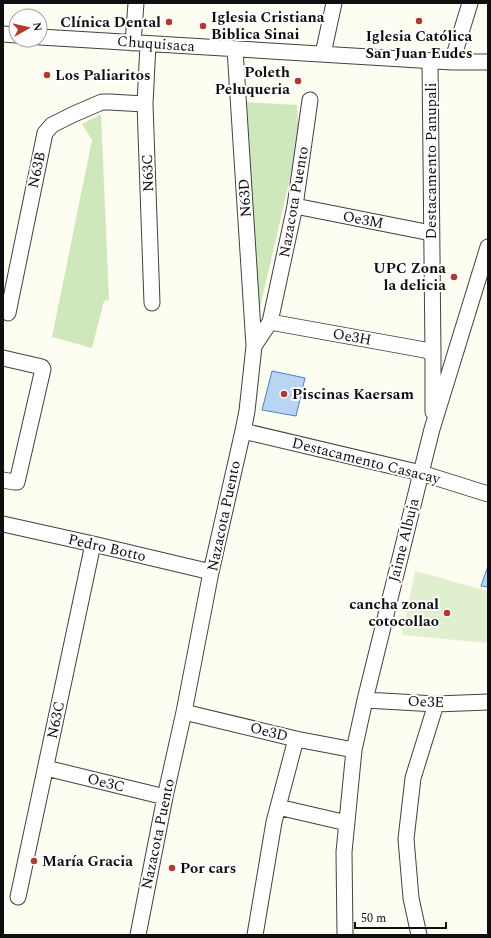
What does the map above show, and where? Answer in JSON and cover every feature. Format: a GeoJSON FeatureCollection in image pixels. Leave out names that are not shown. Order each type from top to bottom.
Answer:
{"type":"FeatureCollection","features":[{"type":"Feature","properties":{"kind":"street"},"geometry":{"type":"LineString","coordinates":[[133,43],[136,3]]}},
{"type":"Feature","properties":{"kind":"street"},"geometry":{"type":"LineString","coordinates":[[323,54],[334,3]]}},
{"type":"Feature","properties":{"kind":"street"},"geometry":{"type":"LineString","coordinates":[[452,62],[470,3]]}},
{"type":"Feature","properties":{"kind":"street","name":"Chuquisaca"},"geometry":{"type":"LineString","coordinates":[[48,38],[430,61],[488,62]]}},
{"type":"Feature","properties":{"kind":"street","name":"N63C"},"geometry":{"type":"LineString","coordinates":[[148,44],[145,104],[152,303]]}},
{"type":"Feature","properties":{"kind":"street","name":"N63D"},"geometry":{"type":"LineString","coordinates":[[235,49],[254,346]]}},
{"type":"Feature","properties":{"kind":"street","name":"Destacamento Panupali"},"geometry":{"type":"LineString","coordinates":[[430,61],[433,354],[432,429]]}},
{"type":"Feature","properties":{"kind":"street","name":"Nazacota Puento"},"geometry":{"type":"LineString","coordinates":[[138,935],[211,572],[243,431],[254,346],[270,322],[295,206],[310,100]]}},
{"type":"Feature","properties":{"kind":"street","name":"N63B"},"geometry":{"type":"LineString","coordinates":[[8,313],[45,133],[52,125],[102,102],[145,104]]}},
{"type":"Feature","properties":{"kind":"street","name":"Oe3M"},"geometry":{"type":"LineString","coordinates":[[295,206],[431,233]]}},
{"type":"Feature","properties":{"kind":"street","name":"Jaime Albuja"},"geometry":{"type":"LineString","coordinates":[[345,935],[344,852],[354,750],[432,429],[488,247]]}},
{"type":"Feature","properties":{"kind":"street","name":"Oe3H"},"geometry":{"type":"LineString","coordinates":[[270,322],[425,350],[433,354]]}},
{"type":"Feature","properties":{"kind":"street"},"geometry":{"type":"LineString","coordinates":[[3,358],[42,366],[44,368],[16,482],[3,480]]}},
{"type":"Feature","properties":{"kind":"street","name":"Destacamento Casacay"},"geometry":{"type":"LineString","coordinates":[[243,431],[421,473],[488,494]]}},
{"type":"Feature","properties":{"kind":"street","name":"Pedro Botto"},"geometry":{"type":"LineString","coordinates":[[3,524],[211,572]]}},
{"type":"Feature","properties":{"kind":"street","name":"N63C"},"geometry":{"type":"LineString","coordinates":[[18,897],[93,544]]}},
{"type":"Feature","properties":{"kind":"street","name":"Oe3E"},"geometry":{"type":"LineString","coordinates":[[365,700],[436,704],[488,702]]}},
{"type":"Feature","properties":{"kind":"street"},"geometry":{"type":"LineString","coordinates":[[419,935],[412,898],[406,839],[413,778],[436,704]]}},
{"type":"Feature","properties":{"kind":"street","name":"Oe3D"},"geometry":{"type":"LineString","coordinates":[[184,712],[296,739],[354,750]]}},
{"type":"Feature","properties":{"kind":"street"},"geometry":{"type":"LineString","coordinates":[[255,935],[274,822],[296,739]]}},
{"type":"Feature","properties":{"kind":"street","name":"Oe3C"},"geometry":{"type":"LineString","coordinates":[[46,768],[166,797]]}},
{"type":"Feature","properties":{"kind":"street"},"geometry":{"type":"LineString","coordinates":[[278,807],[347,823]]}},
{"type":"Feature","properties":{"kind":"green space"},"geometry":{"type":"Polygon","coordinates":[[[245,102],[297,105],[299,140],[255,329],[245,102]]]}},
{"type":"Feature","properties":{"kind":"green space"},"geometry":{"type":"Polygon","coordinates":[[[101,114],[109,300],[104,301],[92,348],[52,337],[92,140],[82,124],[101,114]]]}},
{"type":"Feature","properties":{"kind":"green space","name":"cancha zonal cotocollao"},"geometry":{"type":"Polygon","coordinates":[[[415,571],[488,591],[488,643],[402,635],[415,571]]]}},
{"type":"Feature","properties":{"kind":"water","name":"Piscinas Kaersam"},"geometry":{"type":"Polygon","coordinates":[[[272,371],[305,378],[296,416],[262,410],[272,371]]]}},
{"type":"Feature","properties":{"kind":"water"},"geometry":{"type":"Polygon","coordinates":[[[488,566],[488,587],[481,586],[488,566]]]}},
{"type":"Feature","properties":{"kind":"place","name":"Iglesia Católica San Juan Eudes"},"geometry":{"type":"Point","coordinates":[419,21]}},
{"type":"Feature","properties":{"kind":"place","name":"Clínica Dental"},"geometry":{"type":"Point","coordinates":[169,22]}},
{"type":"Feature","properties":{"kind":"place","name":"Iglesia Cristiana Biblica Sinai"},"geometry":{"type":"Point","coordinates":[203,26]}},
{"type":"Feature","properties":{"kind":"place","name":"Los Paliaritos"},"geometry":{"type":"Point","coordinates":[47,75]}},
{"type":"Feature","properties":{"kind":"place","name":"Poleth Peluqueria"},"geometry":{"type":"Point","coordinates":[298,81]}},
{"type":"Feature","properties":{"kind":"place","name":"UPC Zona la delicia"},"geometry":{"type":"Point","coordinates":[454,277]}},
{"type":"Feature","properties":{"kind":"place","name":"Piscinas Kaersam"},"geometry":{"type":"Point","coordinates":[284,394]}},
{"type":"Feature","properties":{"kind":"place","name":"cancha zonal cotocollao"},"geometry":{"type":"Point","coordinates":[447,613]}},
{"type":"Feature","properties":{"kind":"place","name":"María Gracia"},"geometry":{"type":"Point","coordinates":[34,861]}},
{"type":"Feature","properties":{"kind":"place","name":"Por cars"},"geometry":{"type":"Point","coordinates":[172,868]}}]}
